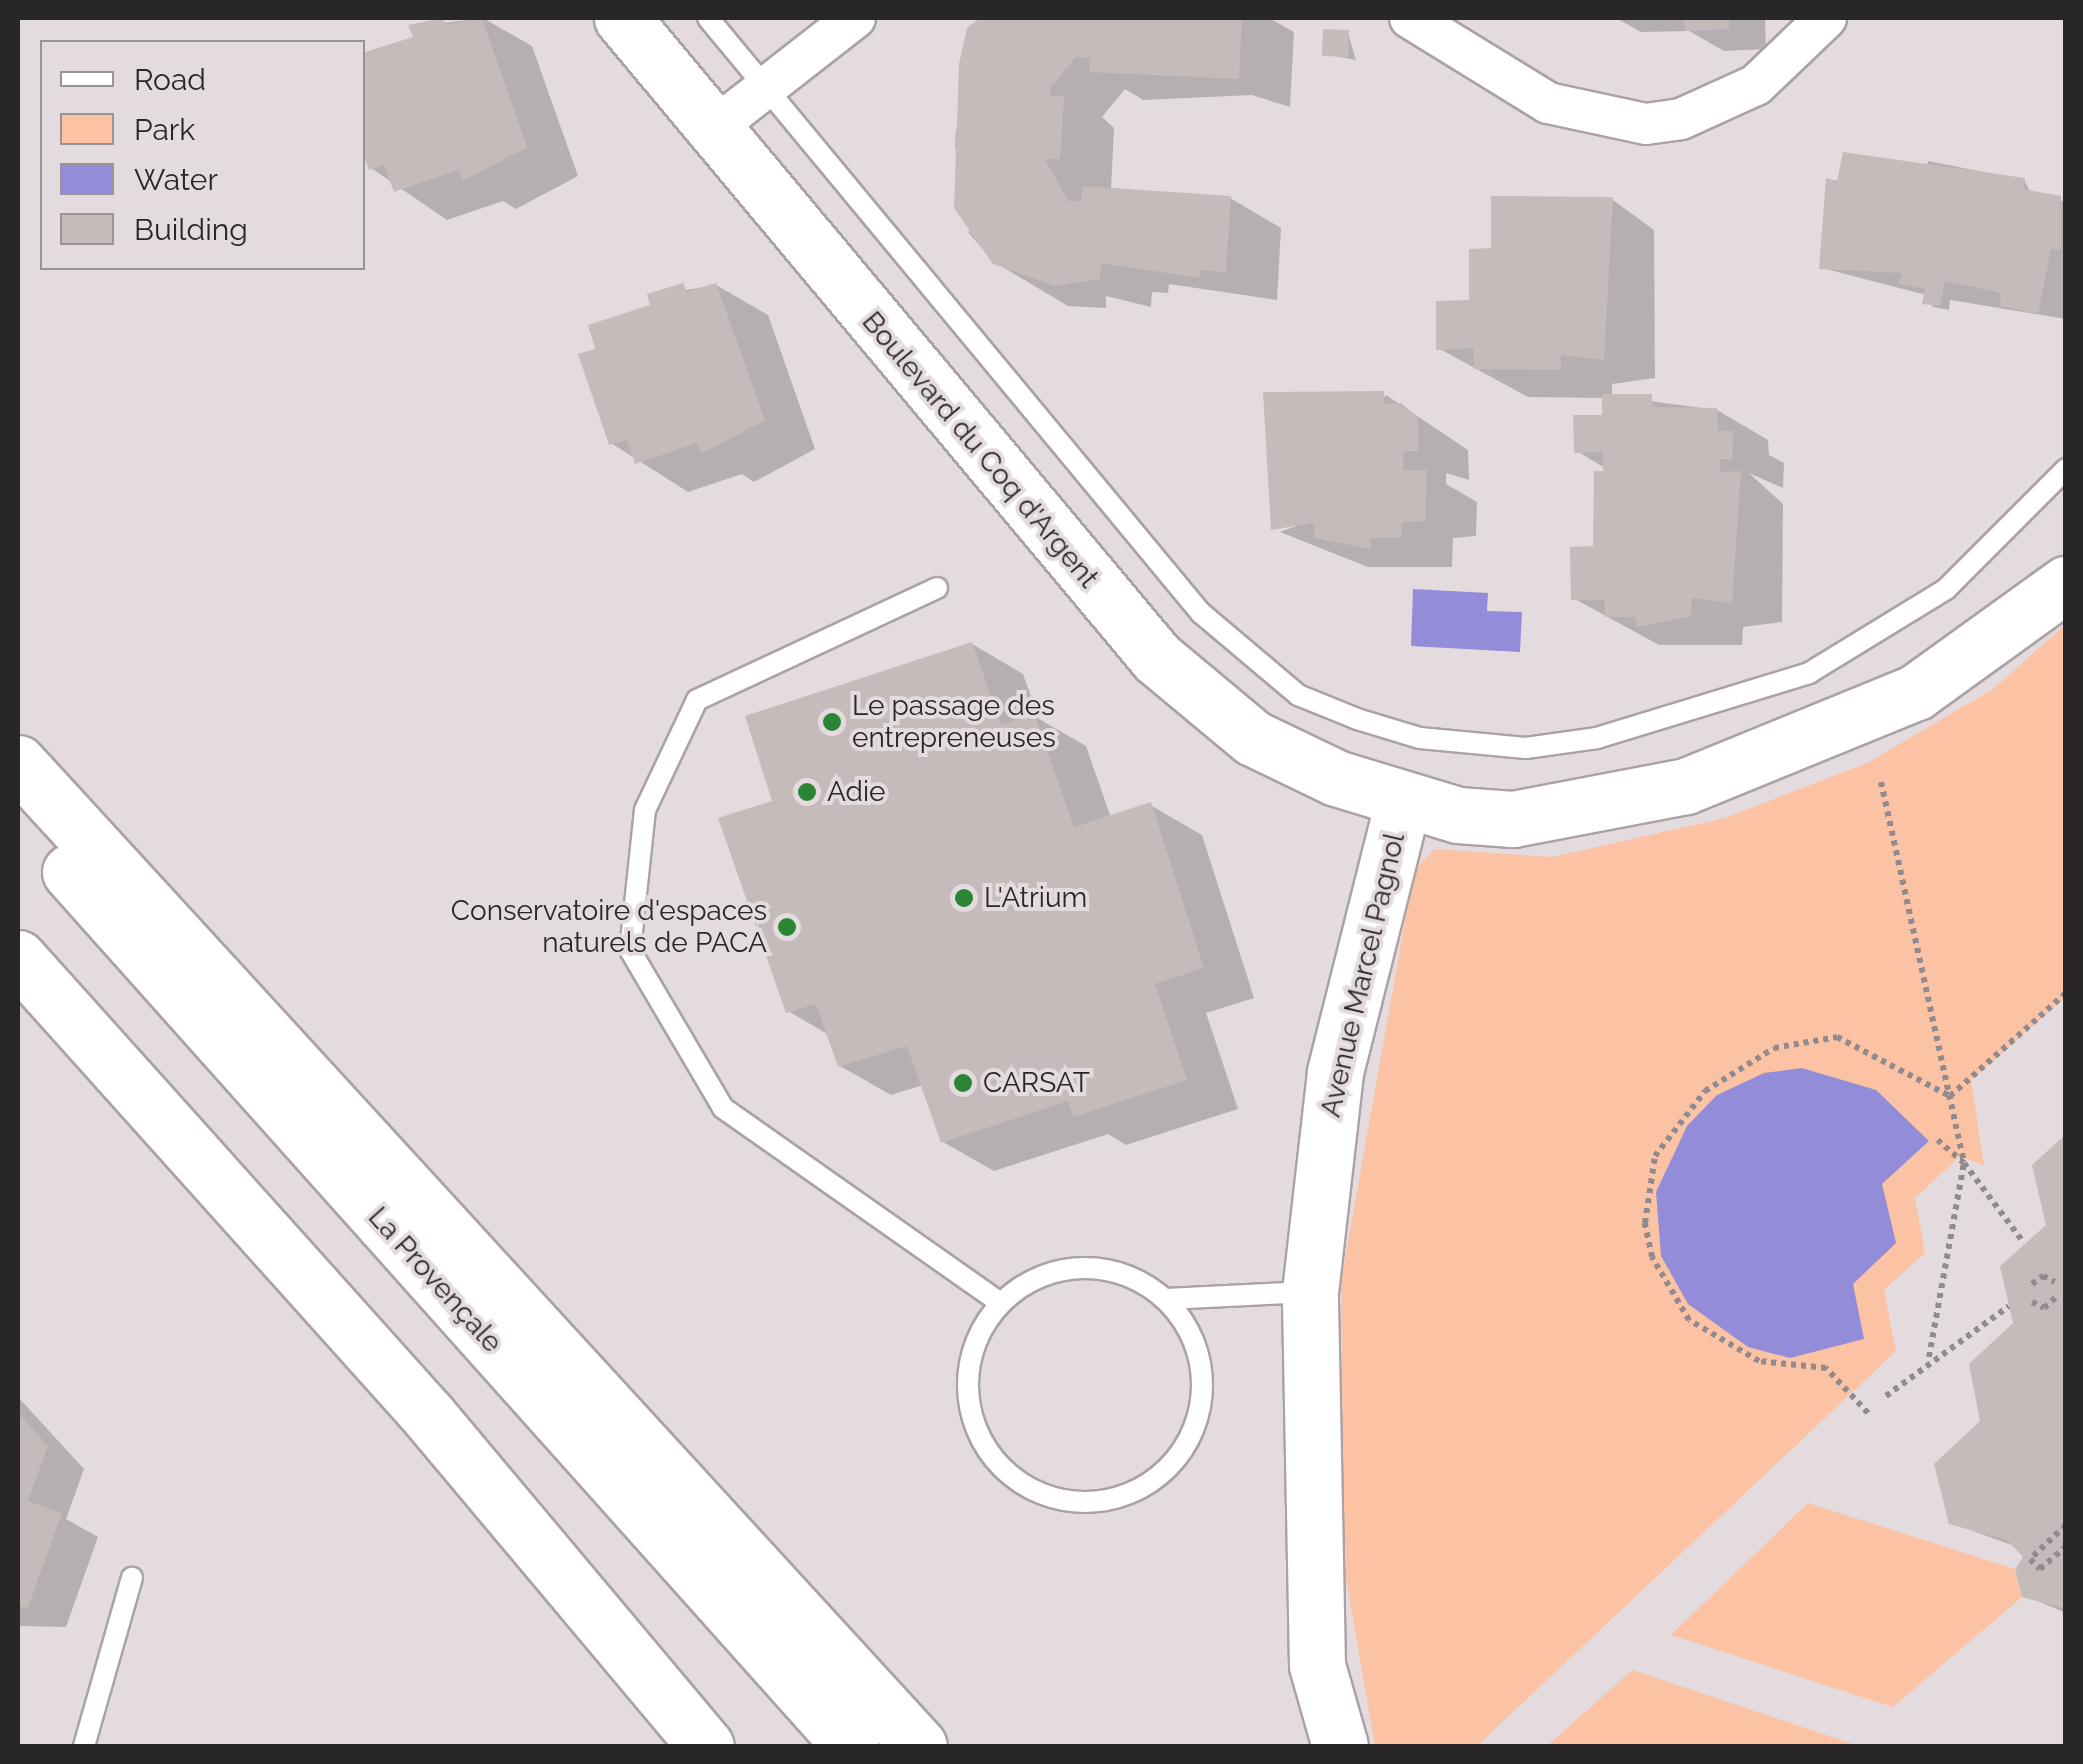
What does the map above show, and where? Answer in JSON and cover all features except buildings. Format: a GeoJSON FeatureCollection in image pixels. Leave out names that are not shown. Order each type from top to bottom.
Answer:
{"type":"FeatureCollection","features":[{"type":"Feature","properties":{"kind":"main road","name":"Boulevard du Coq d'Argent"},"geometry":{"type":"LineString","coordinates":[[622,18],[1157,658],[1253,738],[1403,802]]}},
{"type":"Feature","properties":{"kind":"main road","name":"Avenue Marcel Pagnol"},"geometry":{"type":"LineString","coordinates":[[1340,1746],[1317,1665],[1310,1292],[1335,1072],[1403,802],[1513,820],[1686,786],[1916,692],[2066,584]]}},
{"type":"Feature","properties":{"kind":"main road"},"geometry":{"type":"LineString","coordinates":[[18,763],[919,1746]]}},
{"type":"Feature","properties":{"kind":"main road","name":"La Provençale"},"geometry":{"type":"LineString","coordinates":[[18,813],[851,1746]]}},
{"type":"Feature","properties":{"kind":"main road"},"geometry":{"type":"LineString","coordinates":[[18,958],[428,1415],[706,1746]]}},
{"type":"Feature","properties":{"kind":"street"},"geometry":{"type":"LineString","coordinates":[[714,128],[855,18]]}},
{"type":"Feature","properties":{"kind":"street"},"geometry":{"type":"LineString","coordinates":[[1410,18],[1548,103],[1646,124],[1756,85],[1826,18]]}},
{"type":"Feature","properties":{"kind":"lane"},"geometry":{"type":"LineString","coordinates":[[708,18],[1247,658],[1298,695],[1420,738],[1498,748],[1597,738],[1809,673],[1946,589],[2066,469]]}},
{"type":"Feature","properties":{"kind":"lane"},"geometry":{"type":"LineString","coordinates":[[938,588],[698,700],[645,810],[630,950],[723,1108],[1000,1303]]}},
{"type":"Feature","properties":{"kind":"lane"},"geometry":{"type":"LineString","coordinates":[[1166,1299],[1202,1369],[1186,1446],[1146,1484],[1088,1503],[1048,1497],[986,1450],[967,1373],[1000,1303],[1029,1280],[1100,1267],[1166,1299],[1310,1292]]}},
{"type":"Feature","properties":{"kind":"lane"},"geometry":{"type":"LineString","coordinates":[[84,1746],[132,1578]]}},
{"type":"Feature","properties":{"kind":"path"},"geometry":{"type":"LineString","coordinates":[[1881,782],[1964,1163],[1929,1356]]}},
{"type":"Feature","properties":{"kind":"path"},"geometry":{"type":"LineString","coordinates":[[1950,1096],[2066,993]]}},
{"type":"Feature","properties":{"kind":"path"},"geometry":{"type":"LineString","coordinates":[[1868,1413],[1826,1368],[1758,1361],[1690,1320],[1652,1257],[1646,1224],[1655,1156],[1704,1091],[1774,1048],[1837,1037],[1950,1096]]}},
{"type":"Feature","properties":{"kind":"path"},"geometry":{"type":"LineString","coordinates":[[1938,1140],[1964,1163],[2024,1244]]}},
{"type":"Feature","properties":{"kind":"path"},"geometry":{"type":"LineString","coordinates":[[2032,1284],[2044,1276],[2055,1282]]}},
{"type":"Feature","properties":{"kind":"path"},"geometry":{"type":"LineString","coordinates":[[2032,1302],[2044,1308],[2055,1298]]}},
{"type":"Feature","properties":{"kind":"path"},"geometry":{"type":"LineString","coordinates":[[1886,1396],[1929,1356],[2009,1306]]}},
{"type":"Feature","properties":{"kind":"path"},"geometry":{"type":"LineString","coordinates":[[2066,1525],[2030,1559],[2040,1570],[2066,1546]]}},
{"type":"Feature","properties":{"kind":"green space"},"geometry":{"type":"Polygon","coordinates":[[[2065,625],[2065,998],[1971,1080],[1984,1165],[1960,1156],[1915,1198],[1925,1253],[1884,1290],[1896,1351],[1477,1746],[1375,1746],[1344,1567],[1341,1281],[1414,871],[1434,849],[1552,857],[1725,818],[1867,763],[1993,689],[2065,625]]]}},
{"type":"Feature","properties":{"kind":"green space"},"geometry":{"type":"Polygon","coordinates":[[[1808,1503],[2015,1569],[2022,1597],[1893,1707],[1671,1635],[1808,1503]]]}},
{"type":"Feature","properties":{"kind":"green space"},"geometry":{"type":"Polygon","coordinates":[[[1632,1670],[1859,1746],[1547,1746],[1632,1670]]]}},
{"type":"Feature","properties":{"kind":"water"},"geometry":{"type":"Polygon","coordinates":[[[1413,589],[1488,593],[1487,611],[1522,612],[1520,652],[1411,646],[1413,589]]]}},
{"type":"Feature","properties":{"kind":"water"},"geometry":{"type":"Polygon","coordinates":[[[1802,1068],[1876,1090],[1929,1141],[1882,1184],[1896,1243],[1853,1284],[1864,1339],[1790,1358],[1748,1347],[1688,1304],[1661,1256],[1656,1192],[1687,1126],[1717,1095],[1764,1073],[1802,1068]]]}},
{"type":"Feature","properties":{"kind":"place","name":"Le passage des entrepreneuses"},"geometry":{"type":"Point","coordinates":[832,722]}},
{"type":"Feature","properties":{"kind":"place","name":"Adie"},"geometry":{"type":"Point","coordinates":[807,792]}},
{"type":"Feature","properties":{"kind":"place","name":"L'Atrium"},"geometry":{"type":"Point","coordinates":[964,898]}},
{"type":"Feature","properties":{"kind":"place","name":"Conservatoire d'espaces naturels de PACA"},"geometry":{"type":"Point","coordinates":[787,927]}},
{"type":"Feature","properties":{"kind":"place","name":"CARSAT"},"geometry":{"type":"Point","coordinates":[963,1083]}}]}
